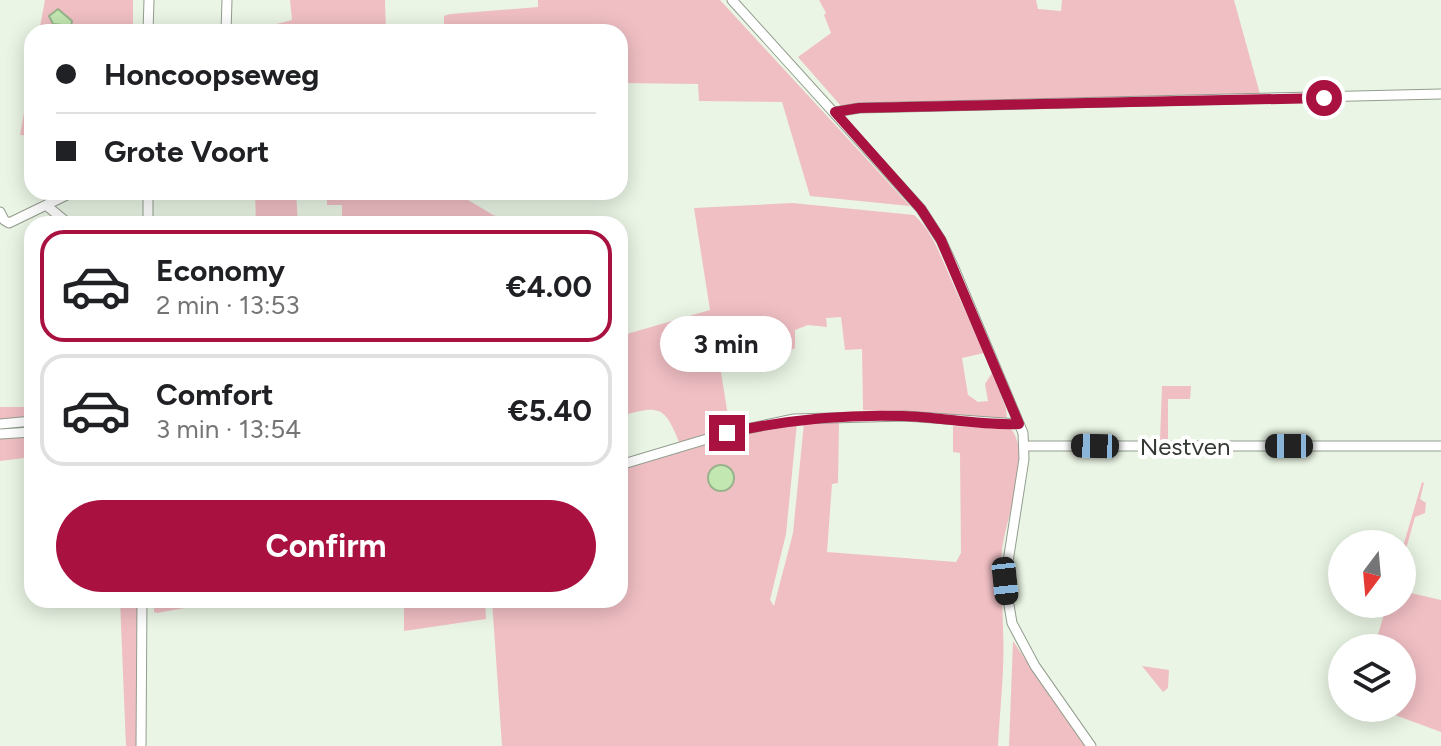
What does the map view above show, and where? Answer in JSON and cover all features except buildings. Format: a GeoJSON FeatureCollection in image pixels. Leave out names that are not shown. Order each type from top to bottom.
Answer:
{"type":"FeatureCollection","features":[{"type":"Feature","properties":{"kind":"street"},"geometry":{"type":"LineString","coordinates":[[148,24],[149,0]]}},
{"type":"Feature","properties":{"kind":"street"},"geometry":{"type":"LineString","coordinates":[[226,24],[227,0]]}},
{"type":"Feature","properties":{"kind":"street"},"geometry":{"type":"LineString","coordinates":[[732,0],[921,209],[941,240],[1019,424],[1024,446],[1005,581],[1012,623],[1035,666],[1091,746]]}},
{"type":"Feature","properties":{"kind":"street"},"geometry":{"type":"LineString","coordinates":[[835,112],[859,108],[1441,94]]}},
{"type":"Feature","properties":{"kind":"street"},"geometry":{"type":"LineString","coordinates":[[25,216],[58,200]]}},
{"type":"Feature","properties":{"kind":"street"},"geometry":{"type":"LineString","coordinates":[[47,206],[59,216]]}},
{"type":"Feature","properties":{"kind":"street"},"geometry":{"type":"LineString","coordinates":[[0,212],[9,223],[24,216]]}},
{"type":"Feature","properties":{"kind":"street"},"geometry":{"type":"LineString","coordinates":[[628,463],[727,433],[794,419],[905,416],[1019,424]]}},
{"type":"Feature","properties":{"kind":"street"},"geometry":{"type":"LineString","coordinates":[[0,424],[24,422]]}},
{"type":"Feature","properties":{"kind":"street"},"geometry":{"type":"LineString","coordinates":[[0,434],[24,432]]}},
{"type":"Feature","properties":{"kind":"street","name":"Nestven"},"geometry":{"type":"LineString","coordinates":[[1024,446],[1441,446]]}},
{"type":"Feature","properties":{"kind":"street"},"geometry":{"type":"LineString","coordinates":[[141,746],[142,608]]}},
{"type":"Feature","properties":{"kind":"shaded area"},"geometry":{"type":"Polygon","coordinates":[[[45,0],[133,0],[133,24],[40,24],[45,0]]]}},
{"type":"Feature","properties":{"kind":"shaded area"},"geometry":{"type":"Polygon","coordinates":[[[290,0],[385,0],[386,24],[277,24],[292,20],[290,0]]]}},
{"type":"Feature","properties":{"kind":"shaded area"},"geometry":{"type":"Polygon","coordinates":[[[538,0],[720,0],[910,206],[810,196],[782,102],[699,101],[698,84],[628,83],[628,24],[444,24],[444,16],[450,14],[538,7],[538,0]]]}},
{"type":"Feature","properties":{"kind":"shaded area"},"geometry":{"type":"Polygon","coordinates":[[[819,0],[1036,0],[1038,9],[1061,11],[1062,0],[1234,0],[1260,94],[1241,97],[841,106],[798,57],[831,33],[819,0]]]}},
{"type":"Feature","properties":{"kind":"shaded area"},"geometry":{"type":"Polygon","coordinates":[[[58,9],[72,21],[71,24],[53,24],[49,16],[58,9]]]}},
{"type":"Feature","properties":{"kind":"shaded area"},"geometry":{"type":"Polygon","coordinates":[[[24,113],[24,135],[20,135],[24,113]]]}},
{"type":"Feature","properties":{"kind":"shaded area"},"geometry":{"type":"Polygon","coordinates":[[[255,200],[296,200],[298,216],[256,216],[255,200]]]}},
{"type":"Feature","properties":{"kind":"shaded area"},"geometry":{"type":"Polygon","coordinates":[[[327,200],[468,200],[497,216],[342,216],[342,205],[327,205],[327,200]]]}},
{"type":"Feature","properties":{"kind":"shaded area"},"geometry":{"type":"Polygon","coordinates":[[[792,203],[914,215],[930,234],[984,353],[962,358],[968,395],[978,402],[988,401],[985,384],[992,373],[1006,408],[1007,419],[863,410],[862,349],[845,350],[841,317],[826,318],[827,327],[808,325],[795,330],[795,348],[770,361],[745,351],[718,354],[730,428],[679,442],[664,414],[651,410],[628,414],[628,334],[710,310],[694,208],[792,203]]]}},
{"type":"Feature","properties":{"kind":"shaded area"},"geometry":{"type":"Polygon","coordinates":[[[1162,386],[1191,386],[1190,399],[1168,399],[1168,441],[1160,441],[1162,386]]]}},
{"type":"Feature","properties":{"kind":"shaded area"},"geometry":{"type":"Polygon","coordinates":[[[0,407],[24,407],[24,420],[0,422],[0,407]]]}},
{"type":"Feature","properties":{"kind":"shaded area"},"geometry":{"type":"Polygon","coordinates":[[[839,421],[838,483],[832,484],[827,552],[956,562],[961,553],[960,453],[953,452],[953,426],[1011,429],[1017,439],[1019,468],[1002,554],[1003,658],[998,746],[502,746],[493,608],[628,608],[628,468],[726,439],[797,423],[786,534],[770,600],[774,606],[793,533],[804,423],[839,421]],[[716,467],[709,478],[710,484],[718,490],[733,483],[734,476],[726,467],[716,467]]]}},
{"type":"Feature","properties":{"kind":"shaded area"},"geometry":{"type":"Polygon","coordinates":[[[24,437],[24,458],[0,461],[0,438],[24,437]]]}},
{"type":"Feature","properties":{"kind":"shaded area"},"geometry":{"type":"Polygon","coordinates":[[[721,465],[730,469],[734,478],[730,487],[721,491],[712,487],[708,478],[712,469],[721,465]]]}},
{"type":"Feature","properties":{"kind":"shaded area"},"geometry":{"type":"Polygon","coordinates":[[[1422,482],[1420,499],[1426,503],[1425,513],[1415,517],[1411,530],[1408,530],[1422,482]]]}},
{"type":"Feature","properties":{"kind":"shaded area"},"geometry":{"type":"Polygon","coordinates":[[[1416,594],[1441,600],[1441,732],[1414,722],[1416,634],[1378,634],[1383,618],[1416,618],[1416,594]]]}},
{"type":"Feature","properties":{"kind":"shaded area"},"geometry":{"type":"Polygon","coordinates":[[[120,608],[137,608],[136,746],[126,746],[120,608]]]}},
{"type":"Feature","properties":{"kind":"shaded area"},"geometry":{"type":"Polygon","coordinates":[[[154,608],[184,608],[157,613],[154,608]]]}},
{"type":"Feature","properties":{"kind":"shaded area"},"geometry":{"type":"Polygon","coordinates":[[[404,608],[485,608],[486,619],[404,631],[404,608]]]}},
{"type":"Feature","properties":{"kind":"shaded area"},"geometry":{"type":"Polygon","coordinates":[[[1013,641],[1085,746],[1009,746],[1013,641]]]}},
{"type":"Feature","properties":{"kind":"shaded area"},"geometry":{"type":"Polygon","coordinates":[[[1142,666],[1169,670],[1168,688],[1163,692],[1142,666]]]}},
{"type":"Feature","properties":{"kind":"route"},"geometry":{"type":"LineString","coordinates":[[727,433],[794,419],[841,416],[905,416],[1019,424],[941,240],[921,209],[835,112],[859,108],[1324,98]]}}]}
